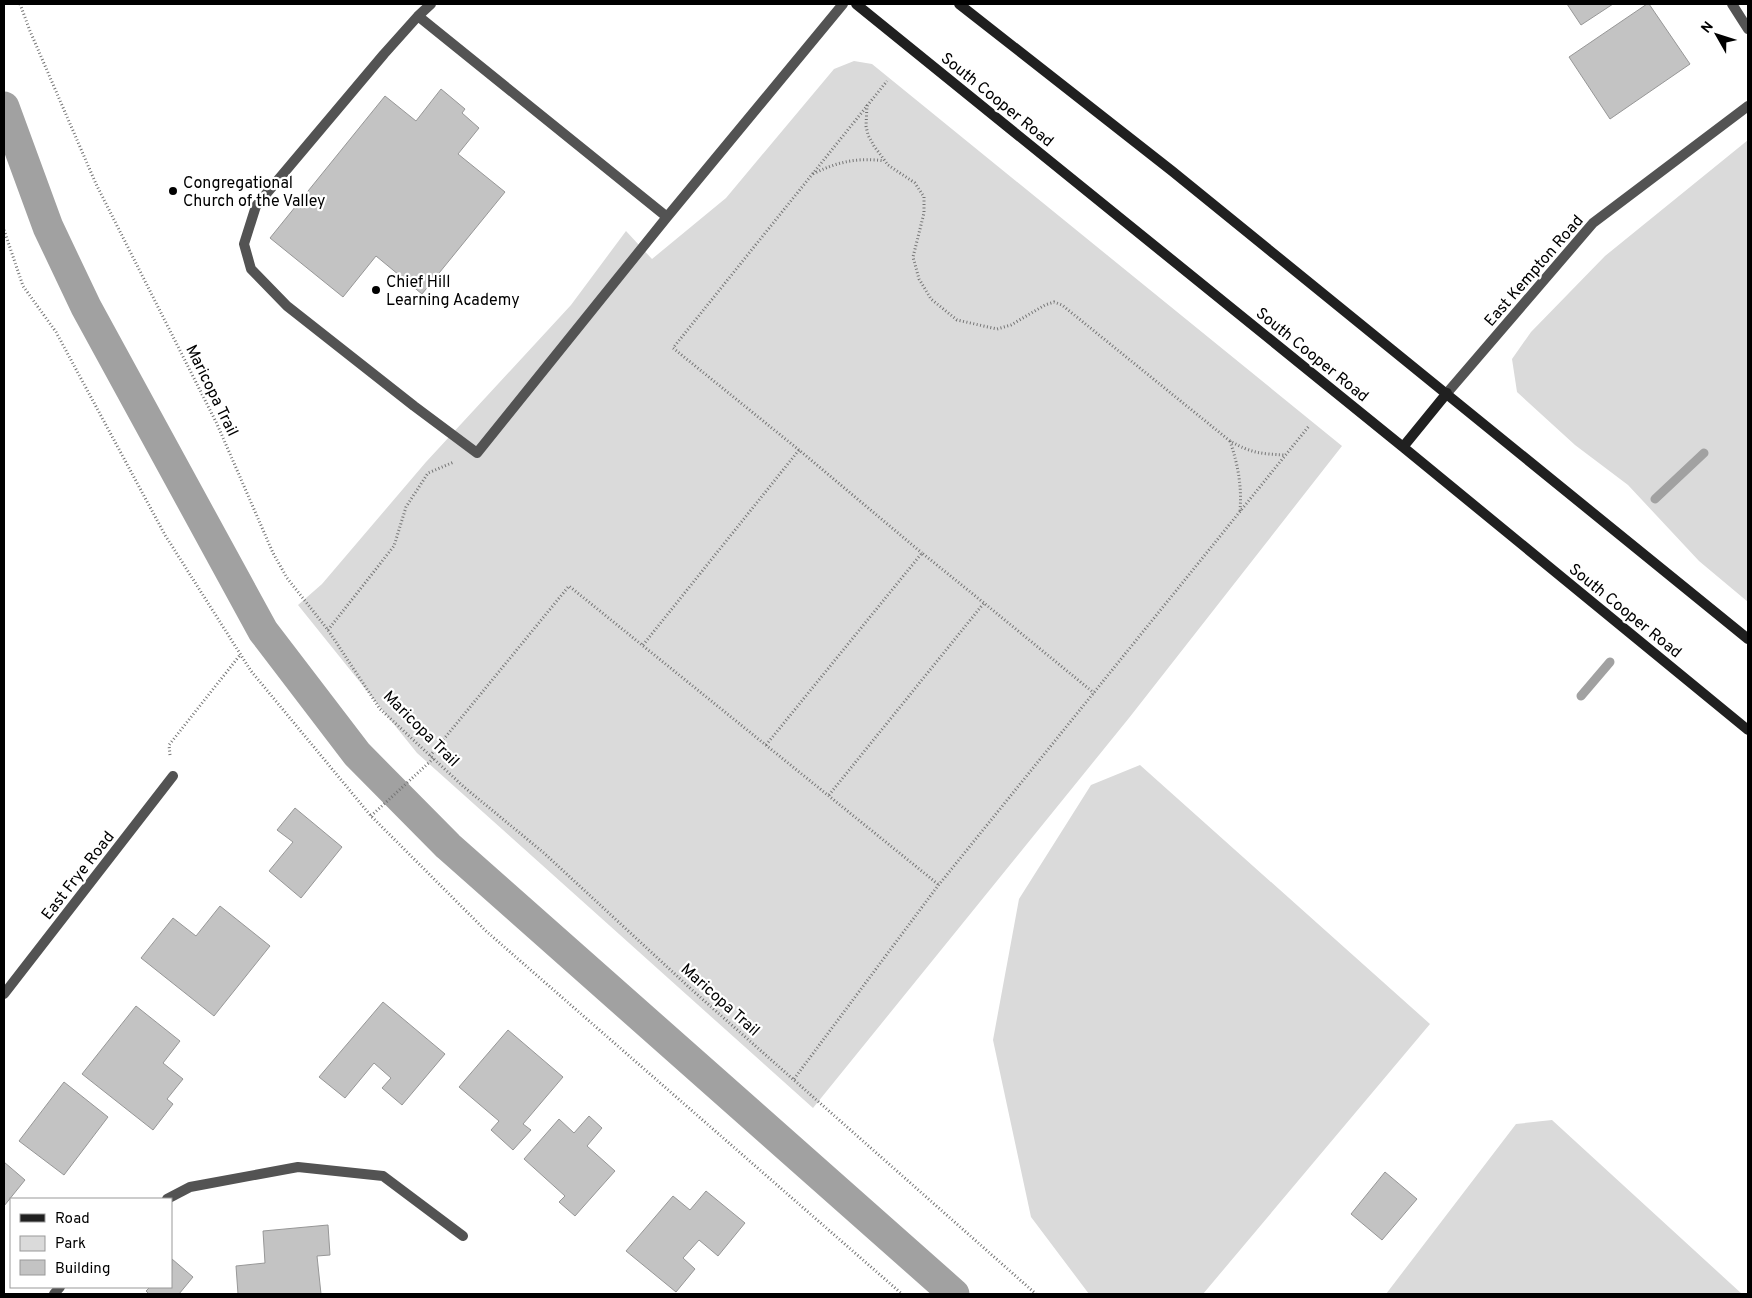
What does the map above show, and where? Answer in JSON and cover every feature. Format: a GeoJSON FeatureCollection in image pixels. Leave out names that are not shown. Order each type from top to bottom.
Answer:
{"type":"FeatureCollection","features":[{"type":"Feature","properties":{"kind":"main road","name":"South Cooper Road"},"geometry":{"type":"LineString","coordinates":[[856,4],[1403,447],[1748,730]]}},
{"type":"Feature","properties":{"kind":"main road"},"geometry":{"type":"LineString","coordinates":[[959,4],[1172,171],[1748,639]]}},
{"type":"Feature","properties":{"kind":"main road"},"geometry":{"type":"LineString","coordinates":[[1403,447],[1447,393]]}},
{"type":"Feature","properties":{"kind":"street"},"geometry":{"type":"LineString","coordinates":[[431,4],[418,16],[256,206],[244,244],[251,269],[287,306],[477,453],[666,217],[843,4]]}},
{"type":"Feature","properties":{"kind":"street"},"geometry":{"type":"LineString","coordinates":[[1732,4],[1748,29]]}},
{"type":"Feature","properties":{"kind":"street"},"geometry":{"type":"LineString","coordinates":[[418,16],[666,217]]}},
{"type":"Feature","properties":{"kind":"street","name":"East Kempton Road"},"geometry":{"type":"LineString","coordinates":[[1447,393],[1593,223],[1748,106]]}},
{"type":"Feature","properties":{"kind":"street","name":"East Frye Road"},"geometry":{"type":"LineString","coordinates":[[4,994],[173,776]]}},
{"type":"Feature","properties":{"kind":"street"},"geometry":{"type":"LineString","coordinates":[[169,1198],[190,1186],[298,1167],[383,1176],[463,1236]]}},
{"type":"Feature","properties":{"kind":"path","name":"Maricopa Trail"},"geometry":{"type":"LineString","coordinates":[[20,4],[30,32],[96,184],[217,424],[273,553],[287,578],[328,630],[380,709],[464,787],[544,853],[691,989],[1036,1294]]}},
{"type":"Feature","properties":{"kind":"path"},"geometry":{"type":"LineString","coordinates":[[887,81],[672,348],[1094,693]]}},
{"type":"Feature","properties":{"kind":"path"},"geometry":{"type":"LineString","coordinates":[[867,105],[866,126],[868,135],[885,162],[915,183],[924,197],[924,213],[913,256],[919,280],[931,299],[957,320],[997,329],[1012,325],[1045,305],[1054,302],[1062,305],[1230,441],[1252,452],[1285,455]]}},
{"type":"Feature","properties":{"kind":"path"},"geometry":{"type":"LineString","coordinates":[[812,174],[831,165],[851,161],[871,159],[885,162]]}},
{"type":"Feature","properties":{"kind":"path"},"geometry":{"type":"LineString","coordinates":[[4,230],[23,286],[56,332],[165,535],[240,655],[251,671],[371,816],[486,930],[902,1294]]}},
{"type":"Feature","properties":{"kind":"path"},"geometry":{"type":"LineString","coordinates":[[794,1079],[939,885],[1309,426]]}},
{"type":"Feature","properties":{"kind":"path"},"geometry":{"type":"LineString","coordinates":[[1230,441],[1240,474],[1242,492],[1240,511]]}},
{"type":"Feature","properties":{"kind":"path"},"geometry":{"type":"LineString","coordinates":[[643,645],[799,450]]}},
{"type":"Feature","properties":{"kind":"path"},"geometry":{"type":"LineString","coordinates":[[328,630],[394,546],[406,507],[428,473],[477,453]]}},
{"type":"Feature","properties":{"kind":"path"},"geometry":{"type":"LineString","coordinates":[[766,745],[922,553]]}},
{"type":"Feature","properties":{"kind":"path"},"geometry":{"type":"LineString","coordinates":[[371,816],[432,757],[569,586],[939,885]]}},
{"type":"Feature","properties":{"kind":"path"},"geometry":{"type":"LineString","coordinates":[[829,795],[984,603]]}},
{"type":"Feature","properties":{"kind":"path"},"geometry":{"type":"LineString","coordinates":[[173,776],[169,745],[240,655]]}},
{"type":"Feature","properties":{"kind":"green space"},"geometry":{"type":"Polygon","coordinates":[[[854,61],[872,64],[1342,446],[1129,718],[813,1108],[417,753],[298,605],[322,584],[426,462],[571,305],[626,231],[652,259],[726,198],[834,69],[854,61]]]}},
{"type":"Feature","properties":{"kind":"green space"},"geometry":{"type":"Polygon","coordinates":[[[1748,140],[1748,602],[1699,561],[1628,485],[1575,445],[1517,392],[1512,359],[1531,332],[1605,256],[1748,140]]]}},
{"type":"Feature","properties":{"kind":"green space"},"geometry":{"type":"Polygon","coordinates":[[[1140,765],[1430,1024],[1203,1294],[1089,1294],[1031,1217],[993,1040],[1019,899],[1091,785],[1140,765]]]}},
{"type":"Feature","properties":{"kind":"green space"},"geometry":{"type":"Polygon","coordinates":[[[1552,1120],[1742,1294],[1386,1294],[1516,1124],[1552,1120]]]}},
{"type":"Feature","properties":{"kind":"building"},"geometry":{"type":"Polygon","coordinates":[[[1567,4],[1613,4],[1581,25],[1567,4]]]}},
{"type":"Feature","properties":{"kind":"building"},"geometry":{"type":"Polygon","coordinates":[[[1649,4],[1690,64],[1610,119],[1569,57],[1649,4]]]}},
{"type":"Feature","properties":{"kind":"building"},"geometry":{"type":"Polygon","coordinates":[[[441,89],[465,109],[462,113],[479,128],[458,154],[505,192],[422,294],[376,256],[343,297],[270,238],[385,96],[416,121],[441,89]]]}},
{"type":"Feature","properties":{"kind":"building"},"geometry":{"type":"Polygon","coordinates":[[[295,808],[342,847],[301,898],[269,871],[293,842],[277,830],[295,808]]]}},
{"type":"Feature","properties":{"kind":"building"},"geometry":{"type":"Polygon","coordinates":[[[220,906],[270,946],[214,1016],[141,958],[173,918],[196,936],[220,906]]]}},
{"type":"Feature","properties":{"kind":"building"},"geometry":{"type":"Polygon","coordinates":[[[383,1002],[445,1054],[402,1105],[382,1088],[391,1078],[374,1063],[345,1098],[319,1077],[383,1002]]]}},
{"type":"Feature","properties":{"kind":"building"},"geometry":{"type":"Polygon","coordinates":[[[136,1006],[180,1041],[163,1063],[183,1079],[167,1099],[173,1104],[153,1130],[82,1074],[136,1006]]]}},
{"type":"Feature","properties":{"kind":"building"},"geometry":{"type":"Polygon","coordinates":[[[508,1030],[563,1077],[523,1124],[531,1130],[513,1150],[491,1130],[499,1121],[459,1087],[508,1030]]]}},
{"type":"Feature","properties":{"kind":"building"},"geometry":{"type":"Polygon","coordinates":[[[64,1082],[108,1117],[64,1175],[19,1141],[64,1082]]]}},
{"type":"Feature","properties":{"kind":"building"},"geometry":{"type":"Polygon","coordinates":[[[589,1116],[602,1128],[587,1146],[615,1171],[575,1216],[559,1202],[565,1196],[524,1159],[559,1119],[574,1133],[589,1116]]]}},
{"type":"Feature","properties":{"kind":"building"},"geometry":{"type":"Polygon","coordinates":[[[4,1162],[25,1180],[4,1206],[4,1162]]]}},
{"type":"Feature","properties":{"kind":"building"},"geometry":{"type":"Polygon","coordinates":[[[1385,1172],[1417,1199],[1382,1240],[1351,1214],[1385,1172]]]}},
{"type":"Feature","properties":{"kind":"building"},"geometry":{"type":"Polygon","coordinates":[[[706,1191],[745,1223],[718,1256],[699,1240],[683,1258],[695,1269],[676,1292],[626,1251],[673,1196],[690,1210],[706,1191]]]}},
{"type":"Feature","properties":{"kind":"building"},"geometry":{"type":"Polygon","coordinates":[[[328,1225],[330,1255],[317,1256],[321,1294],[238,1294],[236,1266],[265,1263],[263,1231],[328,1225]]]}},
{"type":"Feature","properties":{"kind":"building"},"geometry":{"type":"Polygon","coordinates":[[[172,1259],[193,1277],[179,1294],[149,1294],[146,1291],[149,1288],[172,1288],[172,1259]]]}},
{"type":"Feature","properties":{"kind":"waterway"},"geometry":{"type":"LineString","coordinates":[[4,107],[48,227],[86,307],[263,631],[357,754],[448,846],[954,1294]]}},
{"type":"Feature","properties":{"kind":"waterway"},"geometry":{"type":"LineString","coordinates":[[1655,499],[1704,453]]}},
{"type":"Feature","properties":{"kind":"waterway"},"geometry":{"type":"LineString","coordinates":[[1581,696],[1610,662]]}},
{"type":"Feature","properties":{"kind":"place","name":"Congregational Church of the Valley"},"geometry":{"type":"Point","coordinates":[173,191]}},
{"type":"Feature","properties":{"kind":"place","name":"Chief Hill Learning Academy"},"geometry":{"type":"Point","coordinates":[376,290]}}]}
